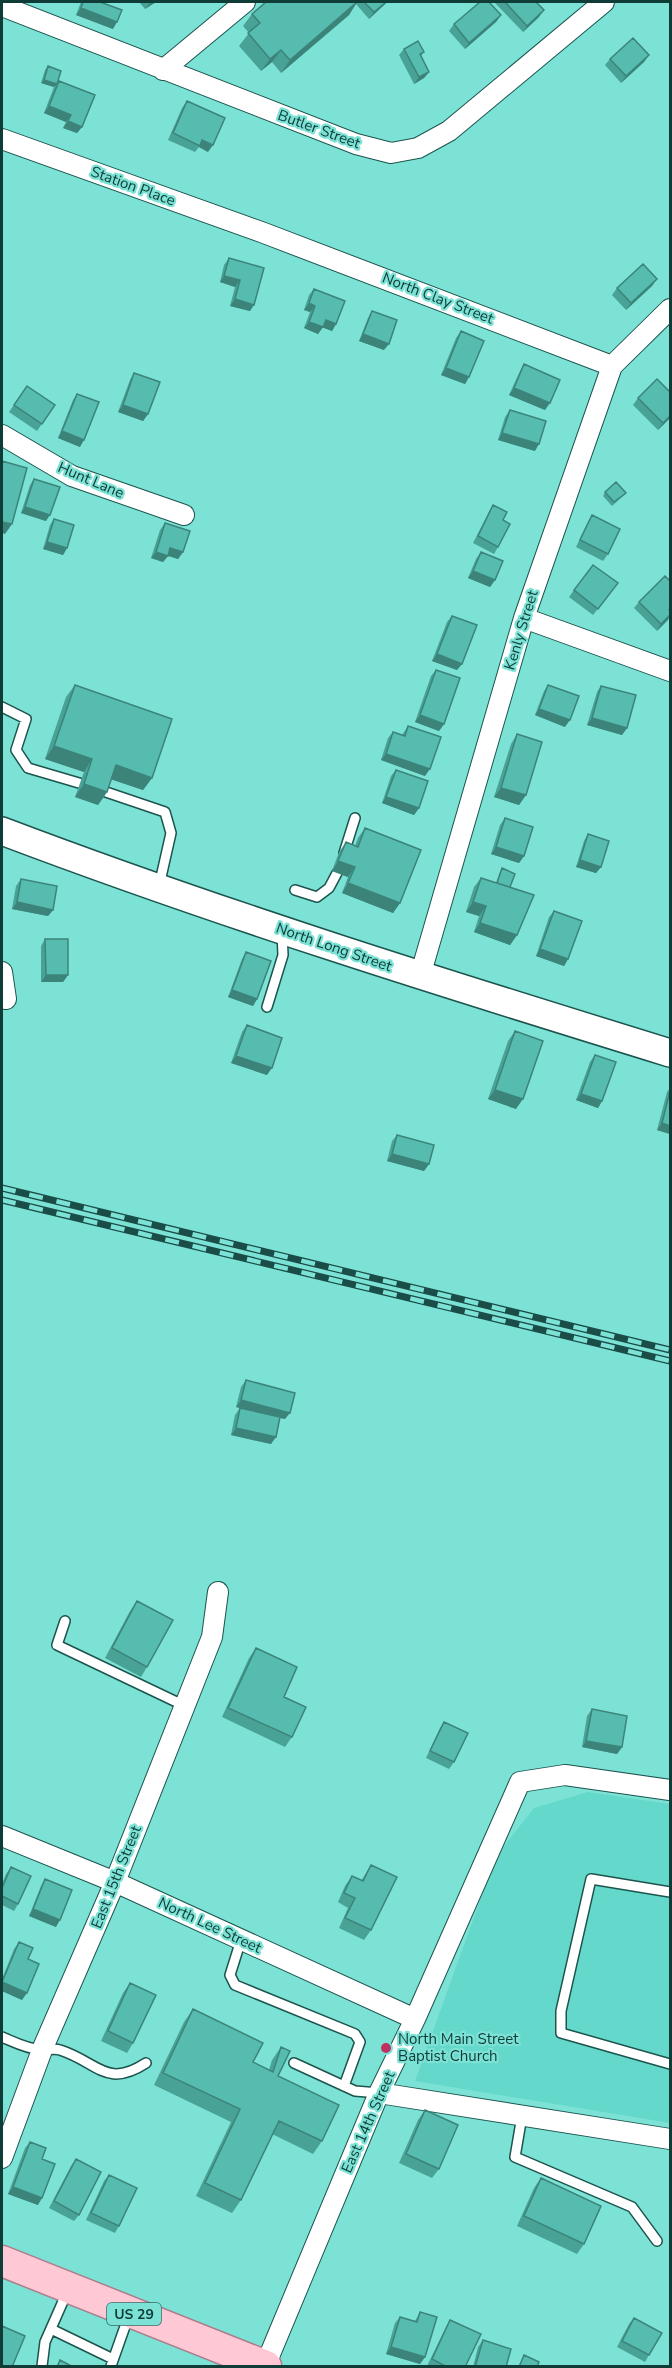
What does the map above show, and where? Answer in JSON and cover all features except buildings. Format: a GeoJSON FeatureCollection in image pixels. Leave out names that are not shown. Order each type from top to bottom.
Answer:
{"type":"FeatureCollection","features":[{"type":"Feature","properties":{"kind":"main road","name":"US 29"},"geometry":{"type":"LineString","coordinates":[[2,2261],[130,2312],[230,2356],[265,2366]]}},
{"type":"Feature","properties":{"kind":"street"},"geometry":{"type":"LineString","coordinates":[[164,70],[244,2]]}},
{"type":"Feature","properties":{"kind":"street","name":"Butler Street"},"geometry":{"type":"LineString","coordinates":[[2,6],[356,144],[391,153],[417,148],[449,131],[604,2]]}},
{"type":"Feature","properties":{"kind":"street","name":"Station Place"},"geometry":{"type":"LineString","coordinates":[[2,139],[264,233]]}},
{"type":"Feature","properties":{"kind":"street","name":"North Clay Street"},"geometry":{"type":"LineString","coordinates":[[264,233],[612,366]]}},
{"type":"Feature","properties":{"kind":"street","name":"Kenly Street"},"geometry":{"type":"LineString","coordinates":[[420,976],[524,618],[612,366],[670,309]]}},
{"type":"Feature","properties":{"kind":"street","name":"Hunt Lane"},"geometry":{"type":"LineString","coordinates":[[2,435],[72,476],[184,515]]}},
{"type":"Feature","properties":{"kind":"street"},"geometry":{"type":"LineString","coordinates":[[524,618],[670,671]]}},
{"type":"Feature","properties":{"kind":"street","name":"North Long Street"},"geometry":{"type":"LineString","coordinates":[[2,831],[159,888],[420,976],[670,1053]]}},
{"type":"Feature","properties":{"kind":"street"},"geometry":{"type":"LineString","coordinates":[[2,972],[4,998]]}},
{"type":"Feature","properties":{"kind":"street","name":"East 15th Street"},"geometry":{"type":"LineString","coordinates":[[2,2158],[42,2050],[115,1882],[212,1637],[219,1592]]}},
{"type":"Feature","properties":{"kind":"street","name":"East 14th Street"},"geometry":{"type":"LineString","coordinates":[[265,2366],[379,2093],[415,2019],[520,1782],[565,1775],[670,1790]]}},
{"type":"Feature","properties":{"kind":"street","name":"North Lee Street"},"geometry":{"type":"LineString","coordinates":[[2,1836],[115,1882],[415,2019]]}},
{"type":"Feature","properties":{"kind":"street"},"geometry":{"type":"LineString","coordinates":[[379,2093],[670,2139]]}},
{"type":"Feature","properties":{"kind":"lane"},"geometry":{"type":"LineString","coordinates":[[2,707],[26,719],[16,750],[28,768],[79,783]]}},
{"type":"Feature","properties":{"kind":"lane"},"geometry":{"type":"LineString","coordinates":[[102,791],[165,812],[171,833],[159,888]]}},
{"type":"Feature","properties":{"kind":"lane"},"geometry":{"type":"LineString","coordinates":[[344,854],[355,818]]}},
{"type":"Feature","properties":{"kind":"lane"},"geometry":{"type":"LineString","coordinates":[[295,890],[316,897],[329,888],[337,873]]}},
{"type":"Feature","properties":{"kind":"lane"},"geometry":{"type":"LineString","coordinates":[[267,1007],[283,956],[282,930]]}},
{"type":"Feature","properties":{"kind":"lane"},"geometry":{"type":"LineString","coordinates":[[65,1621],[57,1645],[185,1706]]}},
{"type":"Feature","properties":{"kind":"lane"},"geometry":{"type":"LineString","coordinates":[[670,1892],[591,1879],[561,2012],[561,2033],[670,2064]]}},
{"type":"Feature","properties":{"kind":"lane"},"geometry":{"type":"LineString","coordinates":[[241,1940],[230,1975],[235,1985],[355,2034],[360,2042],[344,2086]]}},
{"type":"Feature","properties":{"kind":"lane"},"geometry":{"type":"LineString","coordinates":[[2,2037],[23,2046],[42,2050],[58,2049],[118,2076],[129,2073],[146,2063]]}},
{"type":"Feature","properties":{"kind":"lane"},"geometry":{"type":"LineString","coordinates":[[294,2063],[356,2091],[379,2093]]}},
{"type":"Feature","properties":{"kind":"lane"},"geometry":{"type":"LineString","coordinates":[[522,2116],[515,2157],[632,2207],[657,2241]]}},
{"type":"Feature","properties":{"kind":"lane"},"geometry":{"type":"LineString","coordinates":[[42,2367],[45,2342],[69,2288]]}},
{"type":"Feature","properties":{"kind":"lane"},"geometry":{"type":"LineString","coordinates":[[51,2329],[112,2363],[130,2312]]}},
{"type":"Feature","properties":{"kind":"shaded area"},"geometry":{"type":"Polygon","coordinates":[[[588,1792],[670,1804],[670,2123],[415,2081],[496,1856],[534,1808],[588,1792]]]}},
{"type":"Feature","properties":{"kind":"railway"},"geometry":{"type":"LineString","coordinates":[[2,1188],[670,1350]]}},
{"type":"Feature","properties":{"kind":"railway"},"geometry":{"type":"LineString","coordinates":[[2,1200],[670,1361]]}},
{"type":"Feature","properties":{"kind":"place","name":"North Main Street Baptist Church"},"geometry":{"type":"Point","coordinates":[386,2048]}}]}
